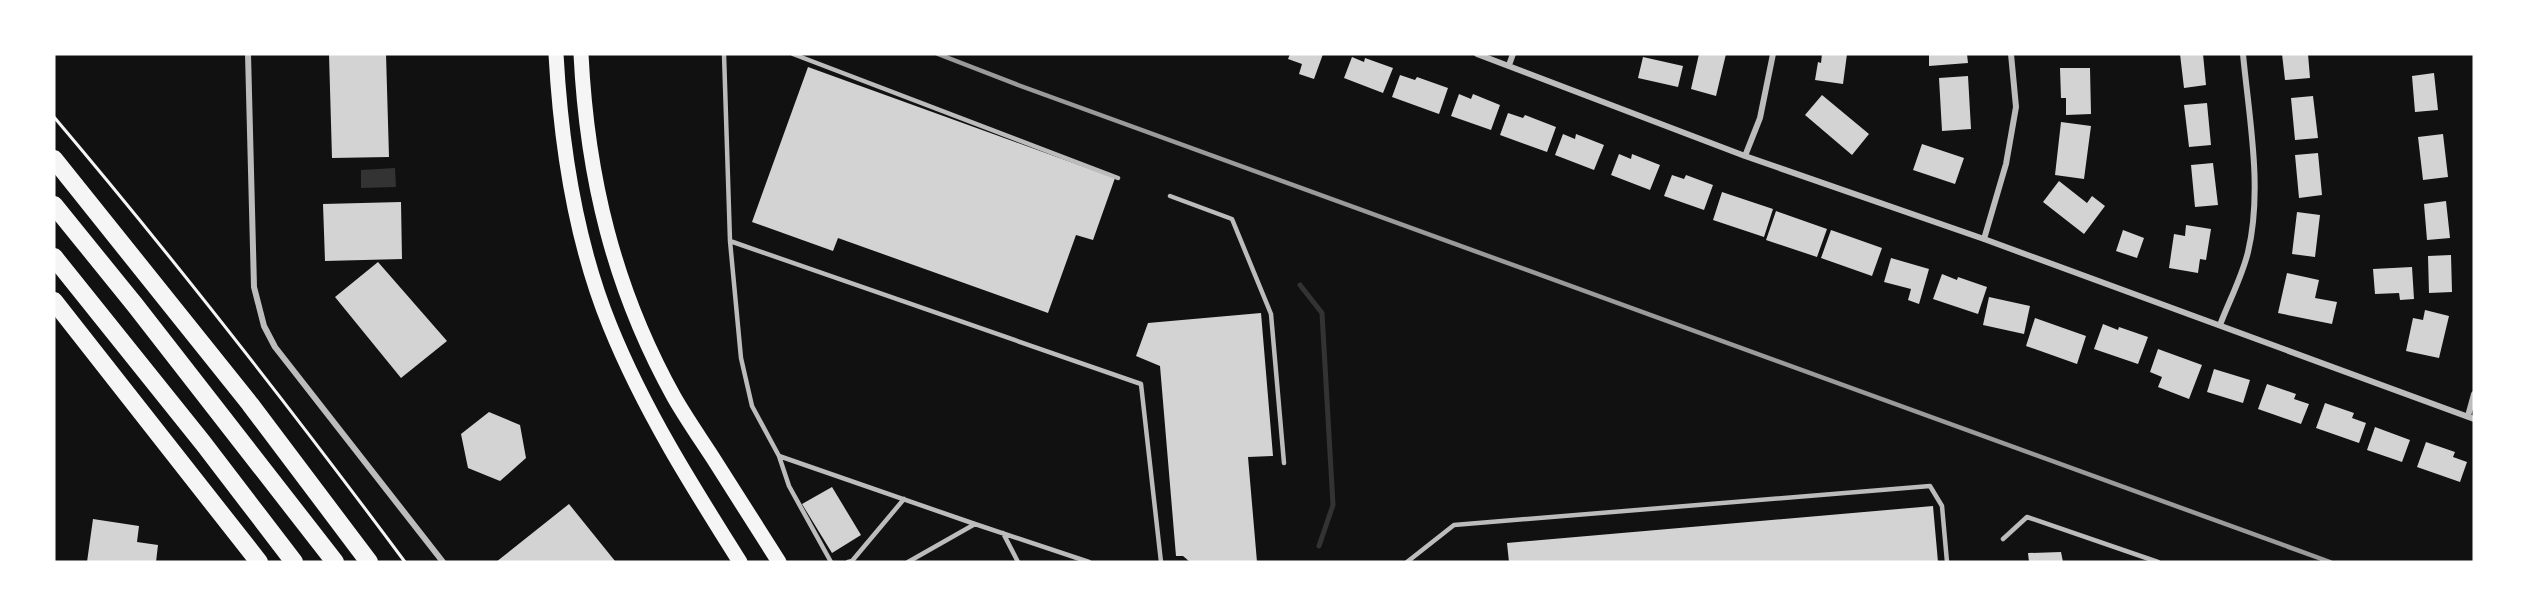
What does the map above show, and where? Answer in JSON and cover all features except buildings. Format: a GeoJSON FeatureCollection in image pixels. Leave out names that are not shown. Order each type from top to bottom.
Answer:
{"type":"FeatureCollection","features":[{"type":"Feature","properties":{"kind":"highway"},"geometry":{"type":"LineString","coordinates":[[54,159],[250,404],[369,562]]}},
{"type":"Feature","properties":{"kind":"highway"},"geometry":{"type":"LineString","coordinates":[[54,205],[241,439],[335,562]]}},
{"type":"Feature","properties":{"kind":"highway"},"geometry":{"type":"LineString","coordinates":[[54,257],[203,443],[294,562]]}},
{"type":"Feature","properties":{"kind":"highway"},"geometry":{"type":"LineString","coordinates":[[54,301],[259,562]]}},
{"type":"Feature","properties":{"kind":"main road"},"geometry":{"type":"LineString","coordinates":[[556,54],[567,169],[590,267],[610,326],[650,411],[688,479],[740,562]]}},
{"type":"Feature","properties":{"kind":"main road"},"geometry":{"type":"LineString","coordinates":[[581,54],[584,112],[595,184],[612,253],[639,325],[674,398],[778,562]]}},
{"type":"Feature","properties":{"kind":"street"},"geometry":{"type":"LineString","coordinates":[[248,54],[254,287],[264,326],[275,347],[443,562]]}},
{"type":"Feature","properties":{"kind":"street"},"geometry":{"type":"LineString","coordinates":[[1477,54],[1746,156],[1984,239],[2471,418],[2474,394]]}},
{"type":"Feature","properties":{"kind":"street"},"geometry":{"type":"LineString","coordinates":[[1509,65],[1513,54]]}},
{"type":"Feature","properties":{"kind":"street"},"geometry":{"type":"LineString","coordinates":[[1746,156],[1760,118],[1773,54]]}},
{"type":"Feature","properties":{"kind":"street"},"geometry":{"type":"LineString","coordinates":[[1984,239],[2006,164],[2016,107],[2011,54]]}},
{"type":"Feature","properties":{"kind":"street"},"geometry":{"type":"LineString","coordinates":[[2220,325],[2248,253],[2252,225],[2254,178],[2243,54]]}},
{"type":"Feature","properties":{"kind":"lane"},"geometry":{"type":"LineString","coordinates":[[724,54],[730,241],[741,358],[752,406],[779,456],[789,486],[831,562]]}},
{"type":"Feature","properties":{"kind":"lane"},"geometry":{"type":"LineString","coordinates":[[793,54],[1118,178]]}},
{"type":"Feature","properties":{"kind":"lane"},"geometry":{"type":"LineString","coordinates":[[1170,196],[1232,219],[1271,314],[1284,463]]}},
{"type":"Feature","properties":{"kind":"lane"},"geometry":{"type":"LineString","coordinates":[[730,241],[1141,384],[1161,562]]}},
{"type":"Feature","properties":{"kind":"lane"},"geometry":{"type":"LineString","coordinates":[[779,456],[1089,562]]}},
{"type":"Feature","properties":{"kind":"lane"},"geometry":{"type":"LineString","coordinates":[[1407,562],[1455,525],[1930,486],[1942,507],[1947,562]]}},
{"type":"Feature","properties":{"kind":"lane"},"geometry":{"type":"LineString","coordinates":[[848,562],[852,561],[904,499]]}},
{"type":"Feature","properties":{"kind":"lane"},"geometry":{"type":"LineString","coordinates":[[2003,539],[2027,517],[2158,562]]}},
{"type":"Feature","properties":{"kind":"lane"},"geometry":{"type":"LineString","coordinates":[[908,562],[975,524]]}},
{"type":"Feature","properties":{"kind":"lane"},"geometry":{"type":"LineString","coordinates":[[1003,533],[1018,562]]}},
{"type":"Feature","properties":{"kind":"path"},"geometry":{"type":"LineString","coordinates":[[54,117],[106,178],[293,414],[405,562]]}},
{"type":"Feature","properties":{"kind":"shaded area"},"geometry":{"type":"Polygon","coordinates":[[[395,168],[396,187],[361,188],[361,170],[395,168]]]}},
{"type":"Feature","properties":{"kind":"waterway"},"geometry":{"type":"LineString","coordinates":[[1300,285],[1322,313],[1333,505],[1319,546]]}},
{"type":"Feature","properties":{"kind":"railway"},"geometry":{"type":"LineString","coordinates":[[938,54],[2330,562]]}}]}
